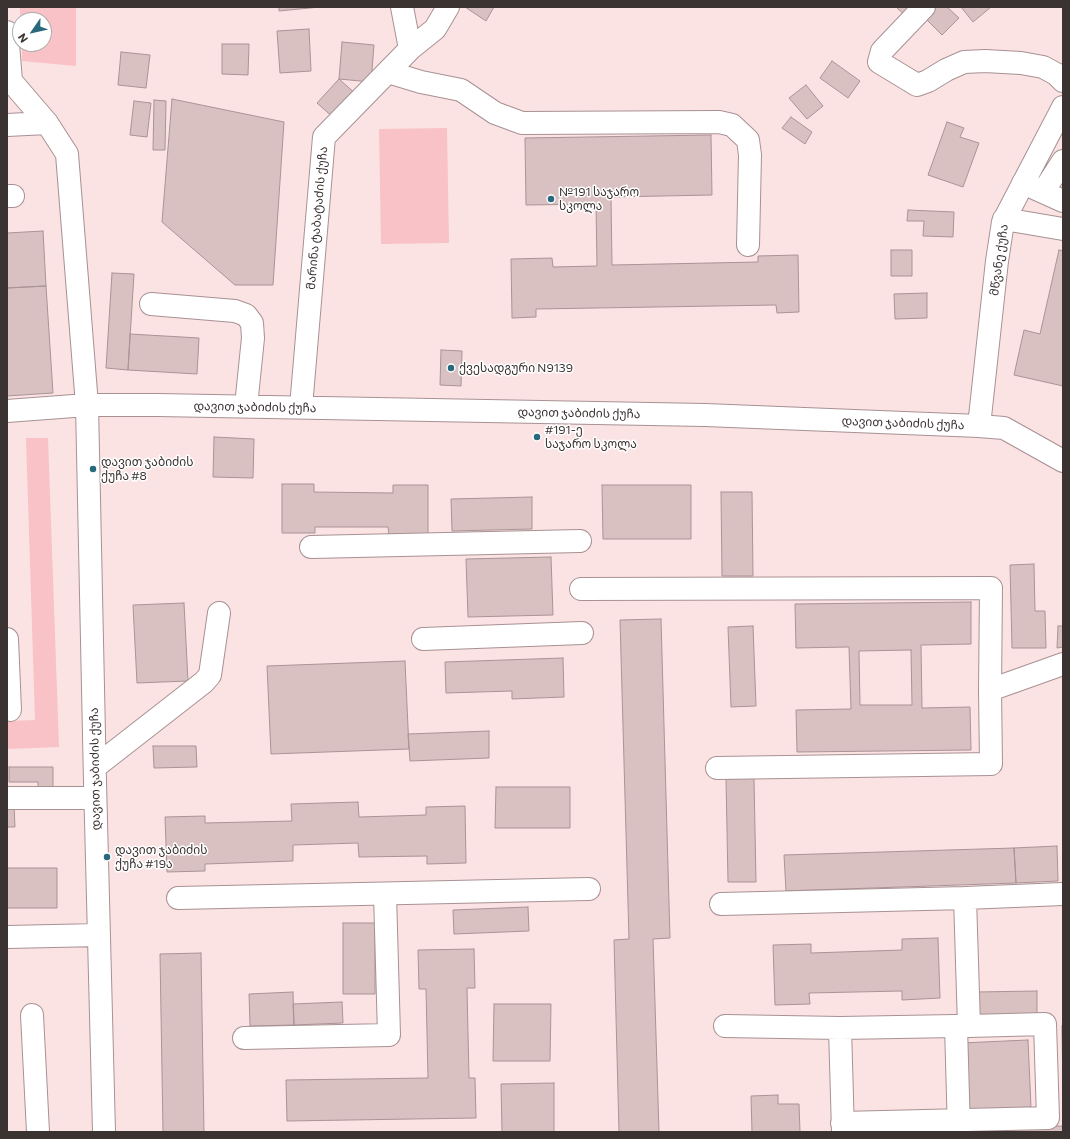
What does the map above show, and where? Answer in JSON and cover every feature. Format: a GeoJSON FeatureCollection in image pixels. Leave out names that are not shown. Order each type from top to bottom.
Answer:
{"type":"FeatureCollection","features":[{"type":"Feature","properties":{"kind":"street"},"geometry":{"type":"LineString","coordinates":[[402,7],[410,49]]}},
{"type":"Feature","properties":{"kind":"street","name":"მარინა ტაბატაძის ქუჩა"},"geometry":{"type":"LineString","coordinates":[[301,407],[324,137],[410,49],[435,29],[448,7]]}},
{"type":"Feature","properties":{"kind":"street"},"geometry":{"type":"LineString","coordinates":[[924,7],[882,51],[879,62],[917,85],[928,81],[946,70],[964,62],[985,61],[1021,63],[1043,67],[1056,74],[1063,81]]}},
{"type":"Feature","properties":{"kind":"street","name":"დავით ჯაბიძის ქუჩა"},"geometry":{"type":"LineString","coordinates":[[7,32],[10,80],[47,123],[67,154],[87,405],[104,1132]]}},
{"type":"Feature","properties":{"kind":"street"},"geometry":{"type":"LineString","coordinates":[[388,72],[421,82],[461,90],[495,113],[522,122],[719,122],[732,125],[748,140],[750,155],[748,245]]}},
{"type":"Feature","properties":{"kind":"street","name":"მწვანე ქუჩა"},"geometry":{"type":"LineString","coordinates":[[979,426],[997,261],[1004,219],[1063,107]]}},
{"type":"Feature","properties":{"kind":"street"},"geometry":{"type":"LineString","coordinates":[[7,125],[47,123]]}},
{"type":"Feature","properties":{"kind":"street"},"geometry":{"type":"LineString","coordinates":[[1043,192],[1063,161]]}},
{"type":"Feature","properties":{"kind":"street"},"geometry":{"type":"LineString","coordinates":[[1023,183],[1063,201]]}},
{"type":"Feature","properties":{"kind":"street"},"geometry":{"type":"LineString","coordinates":[[1004,219],[1063,229]]}},
{"type":"Feature","properties":{"kind":"street"},"geometry":{"type":"LineString","coordinates":[[152,304],[235,311],[246,315],[252,324],[252,338],[246,406]]}},
{"type":"Feature","properties":{"kind":"street","name":"დავით ჯაბიძის ქუჩა"},"geometry":{"type":"LineString","coordinates":[[87,405],[120,404],[246,406],[705,415],[979,426],[1004,428],[1060,453]]}},
{"type":"Feature","properties":{"kind":"street"},"geometry":{"type":"LineString","coordinates":[[7,411],[87,405]]}},
{"type":"Feature","properties":{"kind":"street"},"geometry":{"type":"LineString","coordinates":[[311,547],[580,541]]}},
{"type":"Feature","properties":{"kind":"street"},"geometry":{"type":"LineString","coordinates":[[581,589],[991,588],[991,764],[717,768]]}},
{"type":"Feature","properties":{"kind":"street"},"geometry":{"type":"LineString","coordinates":[[95,767],[204,682],[210,675],[219,613]]}},
{"type":"Feature","properties":{"kind":"street"},"geometry":{"type":"LineString","coordinates":[[423,639],[582,633]]}},
{"type":"Feature","properties":{"kind":"street"},"geometry":{"type":"LineString","coordinates":[[7,639],[10,710]]}},
{"type":"Feature","properties":{"kind":"street"},"geometry":{"type":"LineString","coordinates":[[990,690],[1063,664]]}},
{"type":"Feature","properties":{"kind":"street"},"geometry":{"type":"LineString","coordinates":[[7,798],[96,798]]}},
{"type":"Feature","properties":{"kind":"street"},"geometry":{"type":"LineString","coordinates":[[178,898],[589,889]]}},
{"type":"Feature","properties":{"kind":"street"},"geometry":{"type":"LineString","coordinates":[[244,1038],[389,1035],[385,894]]}},
{"type":"Feature","properties":{"kind":"street"},"geometry":{"type":"LineString","coordinates":[[721,904],[1063,894]]}},
{"type":"Feature","properties":{"kind":"street"},"geometry":{"type":"LineString","coordinates":[[959,1126],[965,898]]}},
{"type":"Feature","properties":{"kind":"street"},"geometry":{"type":"LineString","coordinates":[[7,937],[99,935]]}},
{"type":"Feature","properties":{"kind":"street"},"geometry":{"type":"LineString","coordinates":[[32,1015],[38,1132]]}},
{"type":"Feature","properties":{"kind":"street"},"geometry":{"type":"LineString","coordinates":[[725,1026],[840,1028],[1045,1024],[1048,1118],[959,1126],[842,1127],[840,1028]]}},
{"type":"Feature","properties":{"kind":"shaded area"},"geometry":{"type":"Polygon","coordinates":[[[20,7],[76,7],[76,66],[22,61],[22,52],[52,52],[52,12],[20,12],[20,7]]]}},
{"type":"Feature","properties":{"kind":"shaded area"},"geometry":{"type":"Polygon","coordinates":[[[447,128],[449,243],[381,244],[379,129],[447,128]]]}},
{"type":"Feature","properties":{"kind":"shaded area"},"geometry":{"type":"Polygon","coordinates":[[[26,438],[48,438],[59,747],[7,749],[7,721],[35,720],[26,438]]]}},
{"type":"Feature","properties":{"kind":"building"},"geometry":{"type":"Polygon","coordinates":[[[279,7],[320,7],[279,11],[279,7]]]}},
{"type":"Feature","properties":{"kind":"building"},"geometry":{"type":"Polygon","coordinates":[[[465,7],[494,7],[486,21],[465,7]]]}},
{"type":"Feature","properties":{"kind":"building"},"geometry":{"type":"Polygon","coordinates":[[[896,7],[918,7],[908,18],[896,7]]]}},
{"type":"Feature","properties":{"kind":"building"},"geometry":{"type":"Polygon","coordinates":[[[934,7],[947,7],[959,18],[942,35],[924,17],[934,7]]]}},
{"type":"Feature","properties":{"kind":"building"},"geometry":{"type":"Polygon","coordinates":[[[961,7],[991,7],[973,22],[961,7]]]}},
{"type":"Feature","properties":{"kind":"building"},"geometry":{"type":"Polygon","coordinates":[[[309,29],[311,71],[280,73],[277,31],[309,29]]]}},
{"type":"Feature","properties":{"kind":"building"},"geometry":{"type":"Polygon","coordinates":[[[342,42],[374,45],[371,82],[339,79],[342,42]]]}},
{"type":"Feature","properties":{"kind":"building"},"geometry":{"type":"Polygon","coordinates":[[[222,44],[249,44],[248,75],[222,74],[222,44]]]}},
{"type":"Feature","properties":{"kind":"building"},"geometry":{"type":"Polygon","coordinates":[[[121,52],[150,55],[146,88],[118,85],[121,52]]]}},
{"type":"Feature","properties":{"kind":"building"},"geometry":{"type":"Polygon","coordinates":[[[832,61],[860,81],[848,98],[820,78],[832,61]]]}},
{"type":"Feature","properties":{"kind":"building"},"geometry":{"type":"Polygon","coordinates":[[[339,79],[357,95],[335,119],[317,103],[339,79]]]}},
{"type":"Feature","properties":{"kind":"building"},"geometry":{"type":"Polygon","coordinates":[[[806,85],[823,106],[807,119],[789,98],[806,85]]]}},
{"type":"Feature","properties":{"kind":"building"},"geometry":{"type":"Polygon","coordinates":[[[172,99],[284,122],[273,285],[235,285],[162,222],[172,99]]]}},
{"type":"Feature","properties":{"kind":"building"},"geometry":{"type":"Polygon","coordinates":[[[154,100],[166,101],[165,150],[153,150],[154,100]]]}},
{"type":"Feature","properties":{"kind":"building"},"geometry":{"type":"Polygon","coordinates":[[[134,101],[151,103],[147,137],[130,135],[134,101]]]}},
{"type":"Feature","properties":{"kind":"building"},"geometry":{"type":"Polygon","coordinates":[[[791,117],[812,132],[805,144],[782,128],[791,117]]]}},
{"type":"Feature","properties":{"kind":"building"},"geometry":{"type":"Polygon","coordinates":[[[947,122],[964,128],[960,137],[979,143],[963,187],[928,175],[947,122]]]}},
{"type":"Feature","properties":{"kind":"building"},"geometry":{"type":"Polygon","coordinates":[[[711,135],[712,195],[611,197],[612,265],[758,262],[758,256],[798,255],[799,312],[777,313],[776,305],[536,309],[536,317],[512,318],[511,259],[552,258],[553,267],[597,266],[596,204],[526,205],[525,138],[711,135]]]}},
{"type":"Feature","properties":{"kind":"building"},"geometry":{"type":"Polygon","coordinates":[[[908,210],[954,212],[953,237],[923,236],[924,221],[907,221],[908,210]]]}},
{"type":"Feature","properties":{"kind":"building"},"geometry":{"type":"Polygon","coordinates":[[[43,231],[46,286],[7,288],[7,233],[43,231]]]}},
{"type":"Feature","properties":{"kind":"building"},"geometry":{"type":"Polygon","coordinates":[[[891,250],[912,250],[912,276],[891,276],[891,250]]]}},
{"type":"Feature","properties":{"kind":"building"},"geometry":{"type":"Polygon","coordinates":[[[1059,250],[1063,251],[1063,386],[1014,375],[1024,330],[1040,334],[1059,250]]]}},
{"type":"Feature","properties":{"kind":"building"},"geometry":{"type":"Polygon","coordinates":[[[112,273],[134,274],[128,370],[106,368],[112,273]]]}},
{"type":"Feature","properties":{"kind":"building"},"geometry":{"type":"Polygon","coordinates":[[[46,286],[53,393],[7,396],[7,288],[46,286]]]}},
{"type":"Feature","properties":{"kind":"building"},"geometry":{"type":"Polygon","coordinates":[[[927,293],[927,318],[895,319],[894,294],[927,293]]]}},
{"type":"Feature","properties":{"kind":"building"},"geometry":{"type":"Polygon","coordinates":[[[130,334],[199,338],[197,374],[128,370],[130,334]]]}},
{"type":"Feature","properties":{"kind":"building","name":"ქვესადგური N9139"},"geometry":{"type":"Polygon","coordinates":[[[441,350],[462,351],[461,386],[440,385],[441,350]]]}},
{"type":"Feature","properties":{"kind":"building"},"geometry":{"type":"Polygon","coordinates":[[[214,437],[254,439],[253,478],[213,477],[214,437]]]}},
{"type":"Feature","properties":{"kind":"building"},"geometry":{"type":"Polygon","coordinates":[[[282,484],[314,484],[314,492],[393,493],[393,485],[428,485],[428,535],[389,535],[388,527],[315,527],[315,533],[282,533],[282,484]]]}},
{"type":"Feature","properties":{"kind":"building"},"geometry":{"type":"Polygon","coordinates":[[[602,485],[691,485],[691,539],[603,539],[602,485]]]}},
{"type":"Feature","properties":{"kind":"building"},"geometry":{"type":"Polygon","coordinates":[[[721,492],[752,492],[753,576],[722,576],[721,492]]]}},
{"type":"Feature","properties":{"kind":"building"},"geometry":{"type":"Polygon","coordinates":[[[532,497],[532,529],[452,531],[451,499],[532,497]]]}},
{"type":"Feature","properties":{"kind":"building"},"geometry":{"type":"Polygon","coordinates":[[[551,557],[553,615],[468,617],[466,559],[551,557]]]}},
{"type":"Feature","properties":{"kind":"building"},"geometry":{"type":"Polygon","coordinates":[[[1034,564],[1035,611],[1045,611],[1046,648],[1012,648],[1010,565],[1034,564]]]}},
{"type":"Feature","properties":{"kind":"building"},"geometry":{"type":"Polygon","coordinates":[[[971,602],[971,644],[921,645],[922,708],[970,707],[971,750],[797,752],[796,710],[851,709],[849,647],[796,648],[795,604],[971,602]],[[911,650],[859,651],[860,705],[912,705],[911,650]]]}},
{"type":"Feature","properties":{"kind":"building"},"geometry":{"type":"Polygon","coordinates":[[[184,603],[188,681],[137,683],[133,605],[184,603]]]}},
{"type":"Feature","properties":{"kind":"building"},"geometry":{"type":"Polygon","coordinates":[[[661,619],[670,938],[653,939],[659,1132],[619,1132],[614,940],[629,939],[620,620],[661,619]]]}},
{"type":"Feature","properties":{"kind":"building"},"geometry":{"type":"Polygon","coordinates":[[[753,626],[756,706],[731,707],[728,627],[753,626]]]}},
{"type":"Feature","properties":{"kind":"building"},"geometry":{"type":"Polygon","coordinates":[[[1058,626],[1063,626],[1063,647],[1057,648],[1058,626]]]}},
{"type":"Feature","properties":{"kind":"building"},"geometry":{"type":"Polygon","coordinates":[[[563,658],[564,697],[512,699],[512,691],[446,693],[445,662],[563,658]]]}},
{"type":"Feature","properties":{"kind":"building"},"geometry":{"type":"Polygon","coordinates":[[[405,661],[409,749],[271,754],[267,666],[405,661]]]}},
{"type":"Feature","properties":{"kind":"building"},"geometry":{"type":"Polygon","coordinates":[[[489,731],[489,758],[410,761],[408,734],[489,731]]]}},
{"type":"Feature","properties":{"kind":"building"},"geometry":{"type":"Polygon","coordinates":[[[153,746],[196,746],[197,767],[154,768],[153,746]]]}},
{"type":"Feature","properties":{"kind":"building"},"geometry":{"type":"Polygon","coordinates":[[[9,767],[53,767],[53,790],[38,790],[38,782],[9,782],[9,767]]]}},
{"type":"Feature","properties":{"kind":"building"},"geometry":{"type":"Polygon","coordinates":[[[754,778],[756,882],[728,882],[726,779],[754,778]]]}},
{"type":"Feature","properties":{"kind":"building"},"geometry":{"type":"Polygon","coordinates":[[[496,787],[570,787],[570,828],[495,828],[496,787]]]}},
{"type":"Feature","properties":{"kind":"building"},"geometry":{"type":"Polygon","coordinates":[[[358,802],[359,817],[426,815],[426,807],[465,806],[466,863],[427,864],[427,856],[359,857],[358,843],[293,845],[293,861],[205,864],[205,871],[167,872],[165,817],[205,816],[205,823],[292,821],[291,804],[358,802]]]}},
{"type":"Feature","properties":{"kind":"building"},"geometry":{"type":"Polygon","coordinates":[[[14,805],[15,827],[7,827],[7,806],[14,805]]]}},
{"type":"Feature","properties":{"kind":"building"},"geometry":{"type":"Polygon","coordinates":[[[1057,846],[1058,881],[1016,883],[1014,848],[1057,846]]]}},
{"type":"Feature","properties":{"kind":"building"},"geometry":{"type":"Polygon","coordinates":[[[1014,848],[1016,883],[786,891],[784,855],[1014,848]]]}},
{"type":"Feature","properties":{"kind":"building"},"geometry":{"type":"Polygon","coordinates":[[[7,868],[57,868],[57,908],[7,908],[7,868]]]}},
{"type":"Feature","properties":{"kind":"building"},"geometry":{"type":"Polygon","coordinates":[[[528,907],[529,931],[454,934],[453,910],[528,907]]]}},
{"type":"Feature","properties":{"kind":"building"},"geometry":{"type":"Polygon","coordinates":[[[343,923],[375,923],[375,994],[343,994],[343,923]]]}},
{"type":"Feature","properties":{"kind":"building"},"geometry":{"type":"Polygon","coordinates":[[[938,938],[940,998],[902,1000],[902,991],[809,993],[810,1004],[775,1005],[773,945],[811,944],[811,953],[902,950],[902,939],[938,938]]]}},
{"type":"Feature","properties":{"kind":"building"},"geometry":{"type":"Polygon","coordinates":[[[474,949],[475,988],[467,988],[469,1078],[475,1078],[476,1118],[287,1121],[286,1080],[428,1078],[426,989],[419,989],[418,950],[474,949]]]}},
{"type":"Feature","properties":{"kind":"building"},"geometry":{"type":"Polygon","coordinates":[[[201,953],[204,1132],[163,1132],[160,954],[201,953]]]}},
{"type":"Feature","properties":{"kind":"building"},"geometry":{"type":"Polygon","coordinates":[[[1037,991],[1037,1015],[976,1015],[976,992],[1037,991]]]}},
{"type":"Feature","properties":{"kind":"building"},"geometry":{"type":"Polygon","coordinates":[[[293,992],[294,1025],[250,1026],[249,994],[293,992]]]}},
{"type":"Feature","properties":{"kind":"building"},"geometry":{"type":"Polygon","coordinates":[[[342,1002],[343,1023],[294,1025],[293,1004],[342,1002]]]}},
{"type":"Feature","properties":{"kind":"building"},"geometry":{"type":"Polygon","coordinates":[[[494,1004],[551,1004],[550,1061],[493,1061],[494,1004]]]}},
{"type":"Feature","properties":{"kind":"building"},"geometry":{"type":"Polygon","coordinates":[[[1062,1026],[1063,1026],[1063,1097],[1062,1026]]]}},
{"type":"Feature","properties":{"kind":"building"},"geometry":{"type":"Polygon","coordinates":[[[1028,1040],[1031,1107],[964,1110],[961,1043],[1028,1040]]]}},
{"type":"Feature","properties":{"kind":"building"},"geometry":{"type":"Polygon","coordinates":[[[554,1083],[554,1132],[502,1132],[501,1084],[554,1083]]]}},
{"type":"Feature","properties":{"kind":"building"},"geometry":{"type":"Polygon","coordinates":[[[778,1095],[778,1104],[799,1104],[800,1132],[752,1132],[751,1096],[778,1095]]]}},
{"type":"Feature","properties":{"kind":"building"},"geometry":{"type":"Polygon","coordinates":[[[1063,1126],[1063,1132],[981,1132],[981,1128],[1063,1126]]]}},
{"type":"Feature","properties":{"kind":"place","name":"№191 საჯარო სკოლა"},"geometry":{"type":"Point","coordinates":[551,199]}},
{"type":"Feature","properties":{"kind":"place","name":"ქვესადგური N9139"},"geometry":{"type":"Point","coordinates":[451,368]}},
{"type":"Feature","properties":{"kind":"place","name":"#191-ე საჯარო სკოლა"},"geometry":{"type":"Point","coordinates":[537,437]}},
{"type":"Feature","properties":{"kind":"place","name":"დავით ჯაბიძის ქუჩა #8"},"geometry":{"type":"Point","coordinates":[93,469]}},
{"type":"Feature","properties":{"kind":"place","name":"დავით ჯაბიძის ქუჩა #19ა"},"geometry":{"type":"Point","coordinates":[107,857]}}]}
